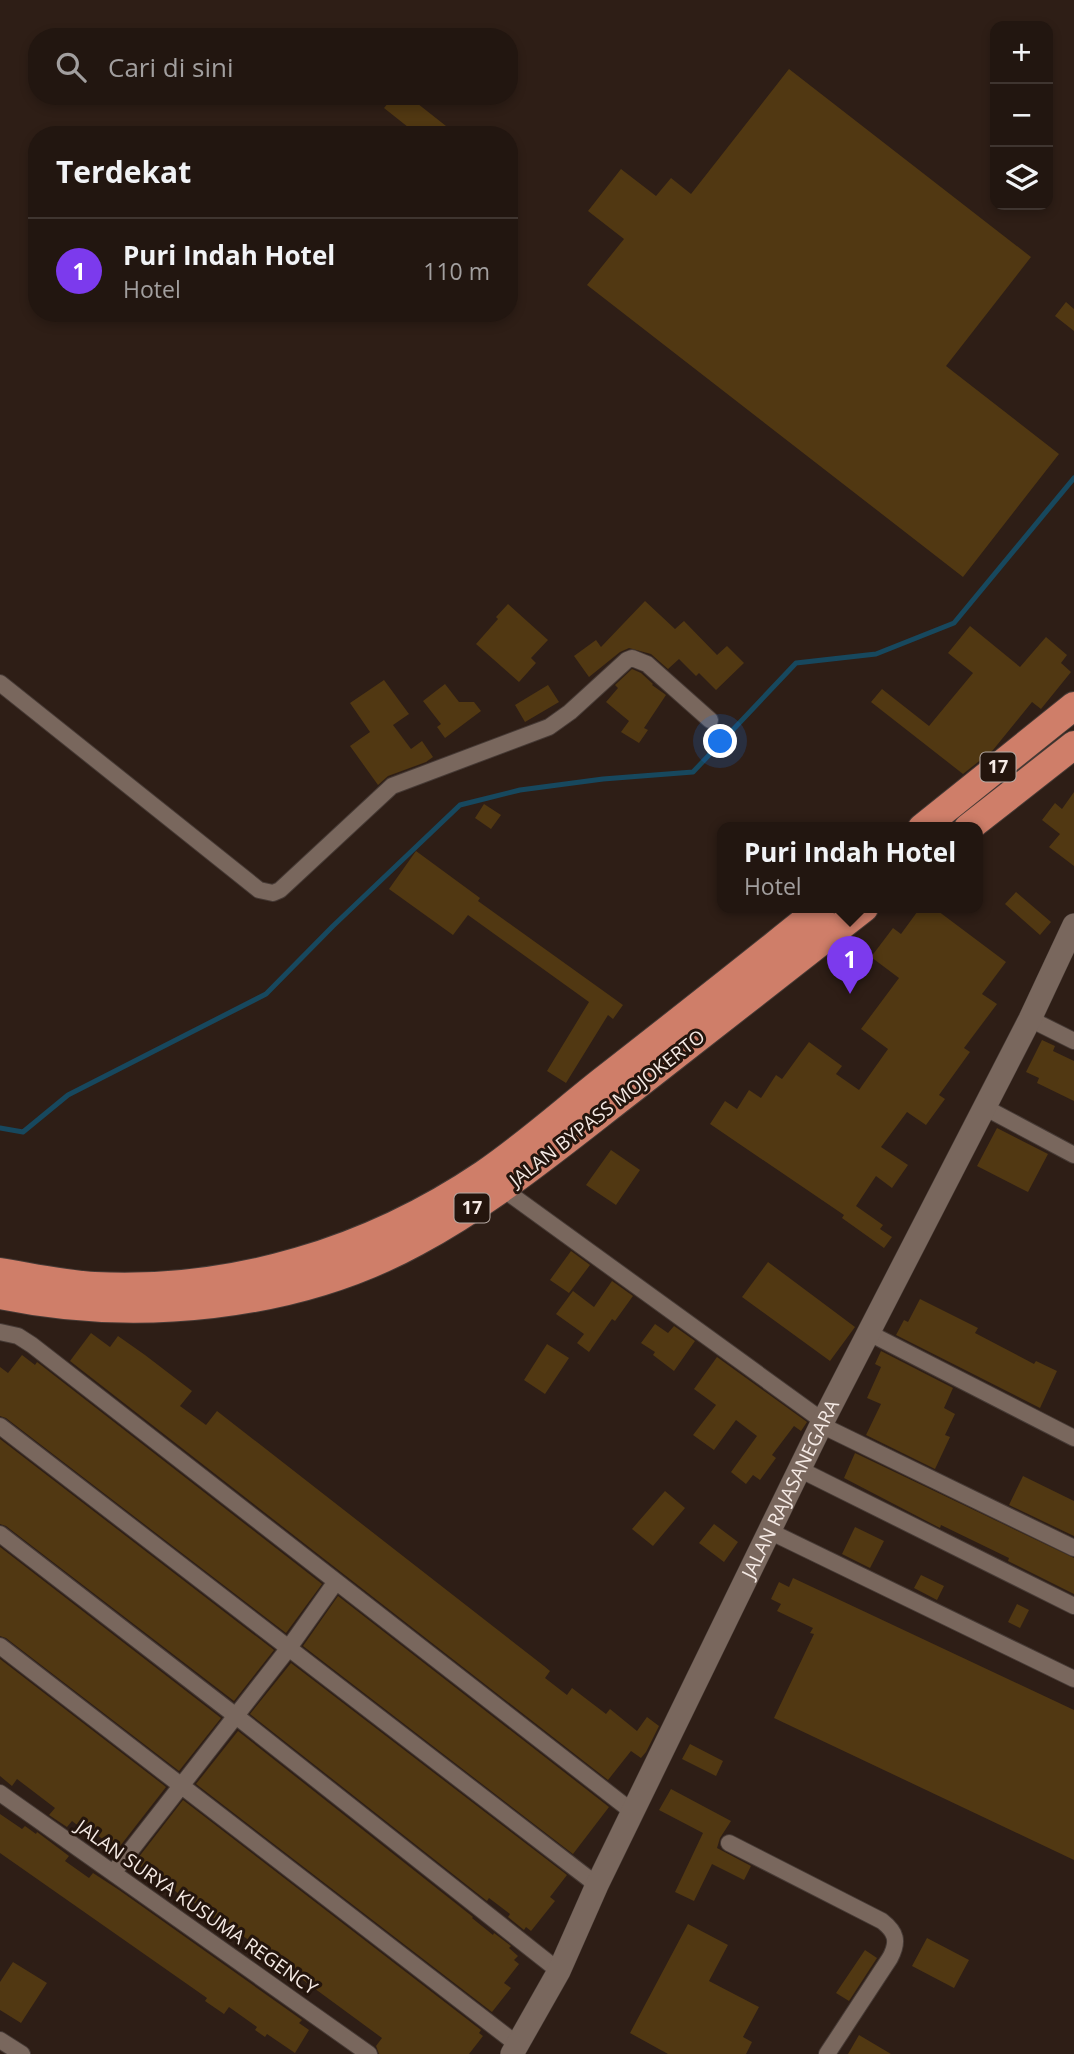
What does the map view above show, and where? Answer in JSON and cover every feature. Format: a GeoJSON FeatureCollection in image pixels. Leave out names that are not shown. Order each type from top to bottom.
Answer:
{"type":"FeatureCollection","features":[{"type":"Feature","properties":{"kind":"highway","name":"17"},"geometry":{"type":"LineString","coordinates":[[929,822],[1074,706]]}},
{"type":"Feature","properties":{"kind":"highway","name":"17"},"geometry":{"type":"LineString","coordinates":[[976,822],[1074,745]]}},
{"type":"Feature","properties":{"kind":"highway","name":"JALAN BYPASS MOJOKERTO"},"geometry":{"type":"LineString","coordinates":[[0,1272],[93,1286],[141,1286],[222,1280],[288,1265],[356,1242],[413,1217],[485,1173],[815,913]]}},
{"type":"Feature","properties":{"kind":"highway","name":"JALAN BYPASS MOJOKERTO"},"geometry":{"type":"LineString","coordinates":[[0,1295],[39,1303],[89,1308],[145,1309],[226,1302],[286,1291],[358,1269],[415,1243],[503,1189],[858,913]]}},
{"type":"Feature","properties":{"kind":"street"},"geometry":{"type":"LineString","coordinates":[[0,683],[266,893],[280,890],[391,786],[549,727],[570,712],[626,660],[632,658],[647,664],[710,720]]}},
{"type":"Feature","properties":{"kind":"street","name":"JALAN RAJASANEGARA"},"geometry":{"type":"LineString","coordinates":[[515,2049],[559,1971],[597,1885],[822,1423],[1030,1019],[1074,925]]}},
{"type":"Feature","properties":{"kind":"street"},"geometry":{"type":"LineString","coordinates":[[1030,1019],[1074,1041]]}},
{"type":"Feature","properties":{"kind":"street"},"geometry":{"type":"LineString","coordinates":[[984,1107],[1074,1155]]}},
{"type":"Feature","properties":{"kind":"street"},"geometry":{"type":"LineString","coordinates":[[503,1189],[822,1423],[1074,1548]]}},
{"type":"Feature","properties":{"kind":"street"},"geometry":{"type":"LineString","coordinates":[[0,1332],[18,1336],[32,1345],[634,1813]]}},
{"type":"Feature","properties":{"kind":"street"},"geometry":{"type":"LineString","coordinates":[[869,1333],[1074,1438]]}},
{"type":"Feature","properties":{"kind":"street"},"geometry":{"type":"LineString","coordinates":[[0,1426],[597,1885]]}},
{"type":"Feature","properties":{"kind":"street"},"geometry":{"type":"LineString","coordinates":[[801,1470],[1074,1606]]}},
{"type":"Feature","properties":{"kind":"street"},"geometry":{"type":"LineString","coordinates":[[771,1532],[1074,1679]]}},
{"type":"Feature","properties":{"kind":"street"},"geometry":{"type":"LineString","coordinates":[[0,1534],[559,1971]]}},
{"type":"Feature","properties":{"kind":"street"},"geometry":{"type":"LineString","coordinates":[[113,1873],[288,1649],[335,1583]]}},
{"type":"Feature","properties":{"kind":"street"},"geometry":{"type":"LineString","coordinates":[[0,1646],[515,2049]]}},
{"type":"Feature","properties":{"kind":"street","name":"JALAN SURYA KUSUMA REGENCY"},"geometry":{"type":"LineString","coordinates":[[0,1793],[369,2054]]}},
{"type":"Feature","properties":{"kind":"street"},"geometry":{"type":"LineString","coordinates":[[729,1843],[882,1921],[892,1929],[896,1938],[890,1958],[827,2054]]}},
{"type":"Feature","properties":{"kind":"street"},"geometry":{"type":"LineString","coordinates":[[0,2040],[22,2054]]}},
{"type":"Feature","properties":{"kind":"building"},"geometry":{"type":"Polygon","coordinates":[[[789,69],[1031,257],[946,366],[1059,454],[963,577],[587,285],[624,239],[588,211],[621,169],[656,196],[671,178],[691,194],[789,69]]]}},
{"type":"Feature","properties":{"kind":"building"},"geometry":{"type":"Polygon","coordinates":[[[386,105],[419,105],[446,126],[407,126],[384,108],[386,105]]]}},
{"type":"Feature","properties":{"kind":"building"},"geometry":{"type":"Polygon","coordinates":[[[1066,302],[1074,309],[1074,331],[1055,316],[1066,302]]]}},
{"type":"Feature","properties":{"kind":"building"},"geometry":{"type":"Polygon","coordinates":[[[645,601],[675,629],[684,621],[717,655],[727,646],[744,663],[716,690],[699,673],[696,676],[679,659],[668,669],[651,654],[629,648],[589,677],[574,656],[596,640],[601,647],[645,601]]]}},
{"type":"Feature","properties":{"kind":"building"},"geometry":{"type":"Polygon","coordinates":[[[508,604],[548,640],[531,658],[536,663],[519,682],[476,644],[508,604]]]}},
{"type":"Feature","properties":{"kind":"building"},"geometry":{"type":"Polygon","coordinates":[[[970,626],[1020,667],[1046,637],[1067,655],[1061,663],[1071,672],[1041,709],[1032,702],[993,750],[963,774],[871,702],[882,689],[929,726],[973,673],[948,653],[970,626]]]}},
{"type":"Feature","properties":{"kind":"building"},"geometry":{"type":"Polygon","coordinates":[[[632,669],[641,673],[666,695],[644,728],[648,730],[639,743],[621,732],[629,721],[606,702],[618,688],[615,685],[632,669]]]}},
{"type":"Feature","properties":{"kind":"building"},"geometry":{"type":"Polygon","coordinates":[[[384,680],[409,714],[393,725],[411,749],[422,741],[433,757],[388,776],[378,785],[350,746],[370,732],[350,703],[384,680]]]}},
{"type":"Feature","properties":{"kind":"building"},"geometry":{"type":"Polygon","coordinates":[[[445,684],[459,702],[474,702],[481,711],[445,738],[437,727],[441,724],[423,701],[445,684]]]}},
{"type":"Feature","properties":{"kind":"building"},"geometry":{"type":"Polygon","coordinates":[[[548,685],[559,702],[525,722],[515,705],[548,685]]]}},
{"type":"Feature","properties":{"kind":"building"},"geometry":{"type":"Polygon","coordinates":[[[1074,792],[1074,866],[1049,847],[1060,834],[1042,820],[1055,803],[1062,809],[1074,792]]]}},
{"type":"Feature","properties":{"kind":"building"},"geometry":{"type":"Polygon","coordinates":[[[484,804],[501,815],[491,829],[475,818],[484,804]]]}},
{"type":"Feature","properties":{"kind":"building"},"geometry":{"type":"Polygon","coordinates":[[[416,851],[480,898],[478,901],[623,1005],[613,1019],[608,1015],[566,1083],[547,1071],[589,1002],[468,915],[453,935],[389,889],[416,851]]]}},
{"type":"Feature","properties":{"kind":"building"},"geometry":{"type":"Polygon","coordinates":[[[1016,892],[1051,922],[1040,935],[1005,904],[1016,892]]]}},
{"type":"Feature","properties":{"kind":"building"},"geometry":{"type":"Polygon","coordinates":[[[916,913],[941,913],[1006,962],[982,994],[997,1004],[964,1048],[970,1052],[939,1095],[945,1099],[926,1125],[907,1112],[881,1147],[908,1165],[892,1188],[876,1176],[856,1206],[883,1225],[880,1229],[892,1237],[884,1248],[842,1218],[844,1215],[710,1124],[725,1101],[737,1109],[749,1090],[761,1098],[776,1075],[782,1079],[809,1042],[842,1066],[836,1074],[859,1090],[888,1049],[861,1029],[899,978],[871,957],[893,928],[901,934],[916,913]]]}},
{"type":"Feature","properties":{"kind":"building"},"geometry":{"type":"Polygon","coordinates":[[[1042,1040],[1055,1046],[1053,1051],[1074,1061],[1074,1101],[1037,1083],[1039,1078],[1026,1072],[1042,1040]]]}},
{"type":"Feature","properties":{"kind":"building"},"geometry":{"type":"Polygon","coordinates":[[[997,1128],[1048,1154],[1028,1192],[977,1166],[997,1128]]]}},
{"type":"Feature","properties":{"kind":"building"},"geometry":{"type":"Polygon","coordinates":[[[611,1150],[640,1170],[616,1205],[586,1185],[611,1150]]]}},
{"type":"Feature","properties":{"kind":"building"},"geometry":{"type":"Polygon","coordinates":[[[571,1251],[590,1265],[569,1293],[550,1280],[571,1251]]]}},
{"type":"Feature","properties":{"kind":"building"},"geometry":{"type":"Polygon","coordinates":[[[768,1262],[855,1327],[830,1361],[742,1297],[768,1262]]]}},
{"type":"Feature","properties":{"kind":"building"},"geometry":{"type":"Polygon","coordinates":[[[612,1281],[633,1296],[615,1321],[612,1319],[589,1352],[577,1343],[584,1334],[556,1314],[573,1291],[594,1307],[612,1281]]]}},
{"type":"Feature","properties":{"kind":"building"},"geometry":{"type":"Polygon","coordinates":[[[920,1299],[978,1328],[975,1333],[1034,1364],[1036,1361],[1057,1371],[1040,1408],[896,1335],[904,1320],[908,1322],[920,1299]]]}},
{"type":"Feature","properties":{"kind":"building"},"geometry":{"type":"Polygon","coordinates":[[[655,1324],[668,1333],[674,1326],[695,1341],[674,1371],[653,1355],[655,1352],[641,1343],[655,1324]]]}},
{"type":"Feature","properties":{"kind":"building"},"geometry":{"type":"Polygon","coordinates":[[[91,1333],[110,1347],[118,1336],[145,1355],[192,1391],[180,1406],[206,1425],[217,1411],[544,1666],[550,1671],[545,1678],[567,1695],[572,1688],[606,1714],[610,1709],[637,1731],[647,1717],[659,1726],[646,1752],[641,1758],[631,1751],[608,1780],[70,1361],[91,1333]]]}},
{"type":"Feature","properties":{"kind":"building"},"geometry":{"type":"Polygon","coordinates":[[[547,1344],[569,1358],[545,1394],[524,1380],[547,1344]]]}},
{"type":"Feature","properties":{"kind":"building"},"geometry":{"type":"Polygon","coordinates":[[[881,1351],[953,1388],[944,1408],[955,1414],[945,1435],[950,1437],[935,1469],[866,1435],[881,1404],[867,1398],[881,1367],[875,1364],[881,1351]]]}},
{"type":"Feature","properties":{"kind":"building"},"geometry":{"type":"Polygon","coordinates":[[[22,1355],[35,1365],[37,1362],[322,1584],[286,1633],[0,1416],[0,1367],[8,1373],[22,1355]]]}},
{"type":"Feature","properties":{"kind":"building"},"geometry":{"type":"Polygon","coordinates":[[[717,1357],[807,1422],[801,1431],[794,1426],[772,1455],[776,1458],[760,1480],[753,1475],[746,1484],[731,1472],[757,1436],[736,1420],[714,1450],[693,1435],[716,1405],[694,1389],[717,1357]]]}},
{"type":"Feature","properties":{"kind":"building"},"geometry":{"type":"Polygon","coordinates":[[[0,1439],[274,1650],[234,1701],[0,1524],[0,1439]]]}},
{"type":"Feature","properties":{"kind":"building"},"geometry":{"type":"Polygon","coordinates":[[[855,1453],[1074,1558],[1074,1594],[1008,1561],[1009,1558],[941,1525],[940,1528],[844,1478],[855,1453]]]}},
{"type":"Feature","properties":{"kind":"building"},"geometry":{"type":"Polygon","coordinates":[[[1023,1476],[1074,1501],[1074,1536],[1009,1505],[1023,1476]]]}},
{"type":"Feature","properties":{"kind":"building"},"geometry":{"type":"Polygon","coordinates":[[[665,1491],[685,1508],[653,1546],[632,1529],[665,1491]]]}},
{"type":"Feature","properties":{"kind":"building"},"geometry":{"type":"Polygon","coordinates":[[[714,1524],[738,1542],[724,1562],[699,1543],[714,1524]]]}},
{"type":"Feature","properties":{"kind":"building"},"geometry":{"type":"Polygon","coordinates":[[[855,1527],[884,1541],[870,1568],[842,1554],[855,1527]]]}},
{"type":"Feature","properties":{"kind":"building"},"geometry":{"type":"Polygon","coordinates":[[[0,1547],[221,1718],[179,1771],[0,1636],[0,1547]]]}},
{"type":"Feature","properties":{"kind":"building"},"geometry":{"type":"Polygon","coordinates":[[[921,1575],[944,1586],[937,1600],[914,1588],[921,1575]]]}},
{"type":"Feature","properties":{"kind":"building"},"geometry":{"type":"Polygon","coordinates":[[[793,1578],[1074,1710],[1074,1860],[774,1718],[814,1634],[810,1633],[813,1628],[777,1611],[781,1604],[771,1599],[779,1582],[789,1587],[793,1578]]]}},
{"type":"Feature","properties":{"kind":"building"},"geometry":{"type":"Polygon","coordinates":[[[338,1596],[609,1807],[573,1854],[303,1646],[338,1596]]]}},
{"type":"Feature","properties":{"kind":"building"},"geometry":{"type":"Polygon","coordinates":[[[1017,1604],[1029,1610],[1020,1628],[1008,1622],[1017,1604]]]}},
{"type":"Feature","properties":{"kind":"building"},"geometry":{"type":"Polygon","coordinates":[[[0,1659],[166,1787],[117,1850],[92,1831],[89,1834],[72,1821],[67,1827],[49,1815],[55,1808],[17,1779],[12,1786],[0,1776],[0,1659]]]}},
{"type":"Feature","properties":{"kind":"building"},"geometry":{"type":"Polygon","coordinates":[[[291,1663],[567,1875],[550,1897],[555,1901],[531,1931],[526,1927],[524,1930],[508,1917],[510,1914],[489,1898],[487,1901],[250,1714],[291,1663]]]}},
{"type":"Feature","properties":{"kind":"building"},"geometry":{"type":"Polygon","coordinates":[[[238,1731],[493,1935],[494,1933],[511,1946],[509,1948],[518,1956],[514,1960],[519,1964],[504,1983],[511,1988],[492,2012],[196,1784],[238,1731]]]}},
{"type":"Feature","properties":{"kind":"building"},"geometry":{"type":"Polygon","coordinates":[[[690,1744],[723,1761],[716,1776],[682,1759],[690,1744]]]}},
{"type":"Feature","properties":{"kind":"building"},"geometry":{"type":"Polygon","coordinates":[[[671,1789],[731,1821],[717,1848],[751,1866],[744,1880],[712,1864],[694,1901],[675,1892],[703,1833],[659,1810],[671,1789]]]}},
{"type":"Feature","properties":{"kind":"building"},"geometry":{"type":"Polygon","coordinates":[[[183,1800],[481,2030],[479,2033],[483,2036],[469,2054],[379,2054],[376,2046],[382,2038],[224,1922],[222,1924],[185,1896],[184,1898],[165,1883],[164,1885],[135,1862],[183,1800]]]}},
{"type":"Feature","properties":{"kind":"building"},"geometry":{"type":"Polygon","coordinates":[[[0,1814],[22,1829],[25,1826],[36,1834],[37,1832],[69,1856],[65,1861],[89,1878],[93,1873],[119,1890],[302,2020],[299,2023],[309,2030],[295,2053],[267,2034],[265,2037],[255,2030],[257,2027],[229,2007],[224,2014],[205,2001],[207,1998],[0,1853],[0,1814]]]}},
{"type":"Feature","properties":{"kind":"building"},"geometry":{"type":"Polygon","coordinates":[[[688,1924],[728,1945],[709,1981],[759,2007],[743,2037],[752,2042],[746,2054],[668,2054],[630,2033],[688,1924]]]}},
{"type":"Feature","properties":{"kind":"building"},"geometry":{"type":"Polygon","coordinates":[[[927,1938],[969,1960],[954,1988],[912,1966],[927,1938]]]}},
{"type":"Feature","properties":{"kind":"building"},"geometry":{"type":"Polygon","coordinates":[[[865,1950],[877,1958],[849,2001],[836,1993],[865,1950]]]}},
{"type":"Feature","properties":{"kind":"building"},"geometry":{"type":"Polygon","coordinates":[[[13,1962],[47,1983],[21,2023],[0,2010],[0,1982],[13,1962]]]}},
{"type":"Feature","properties":{"kind":"building"},"geometry":{"type":"Polygon","coordinates":[[[859,2035],[891,2054],[848,2054],[859,2035]]]}},
{"type":"Feature","properties":{"kind":"waterway"},"geometry":{"type":"LineString","coordinates":[[0,1128],[23,1132],[68,1095],[266,994],[460,805],[520,790],[603,779],[693,772],[796,663],[876,654],[954,623],[1074,478]]}},
{"type":"Feature","properties":{"kind":"place","name":"Puri Indah Hotel"},"geometry":{"type":"Point","coordinates":[850,994]}}]}
